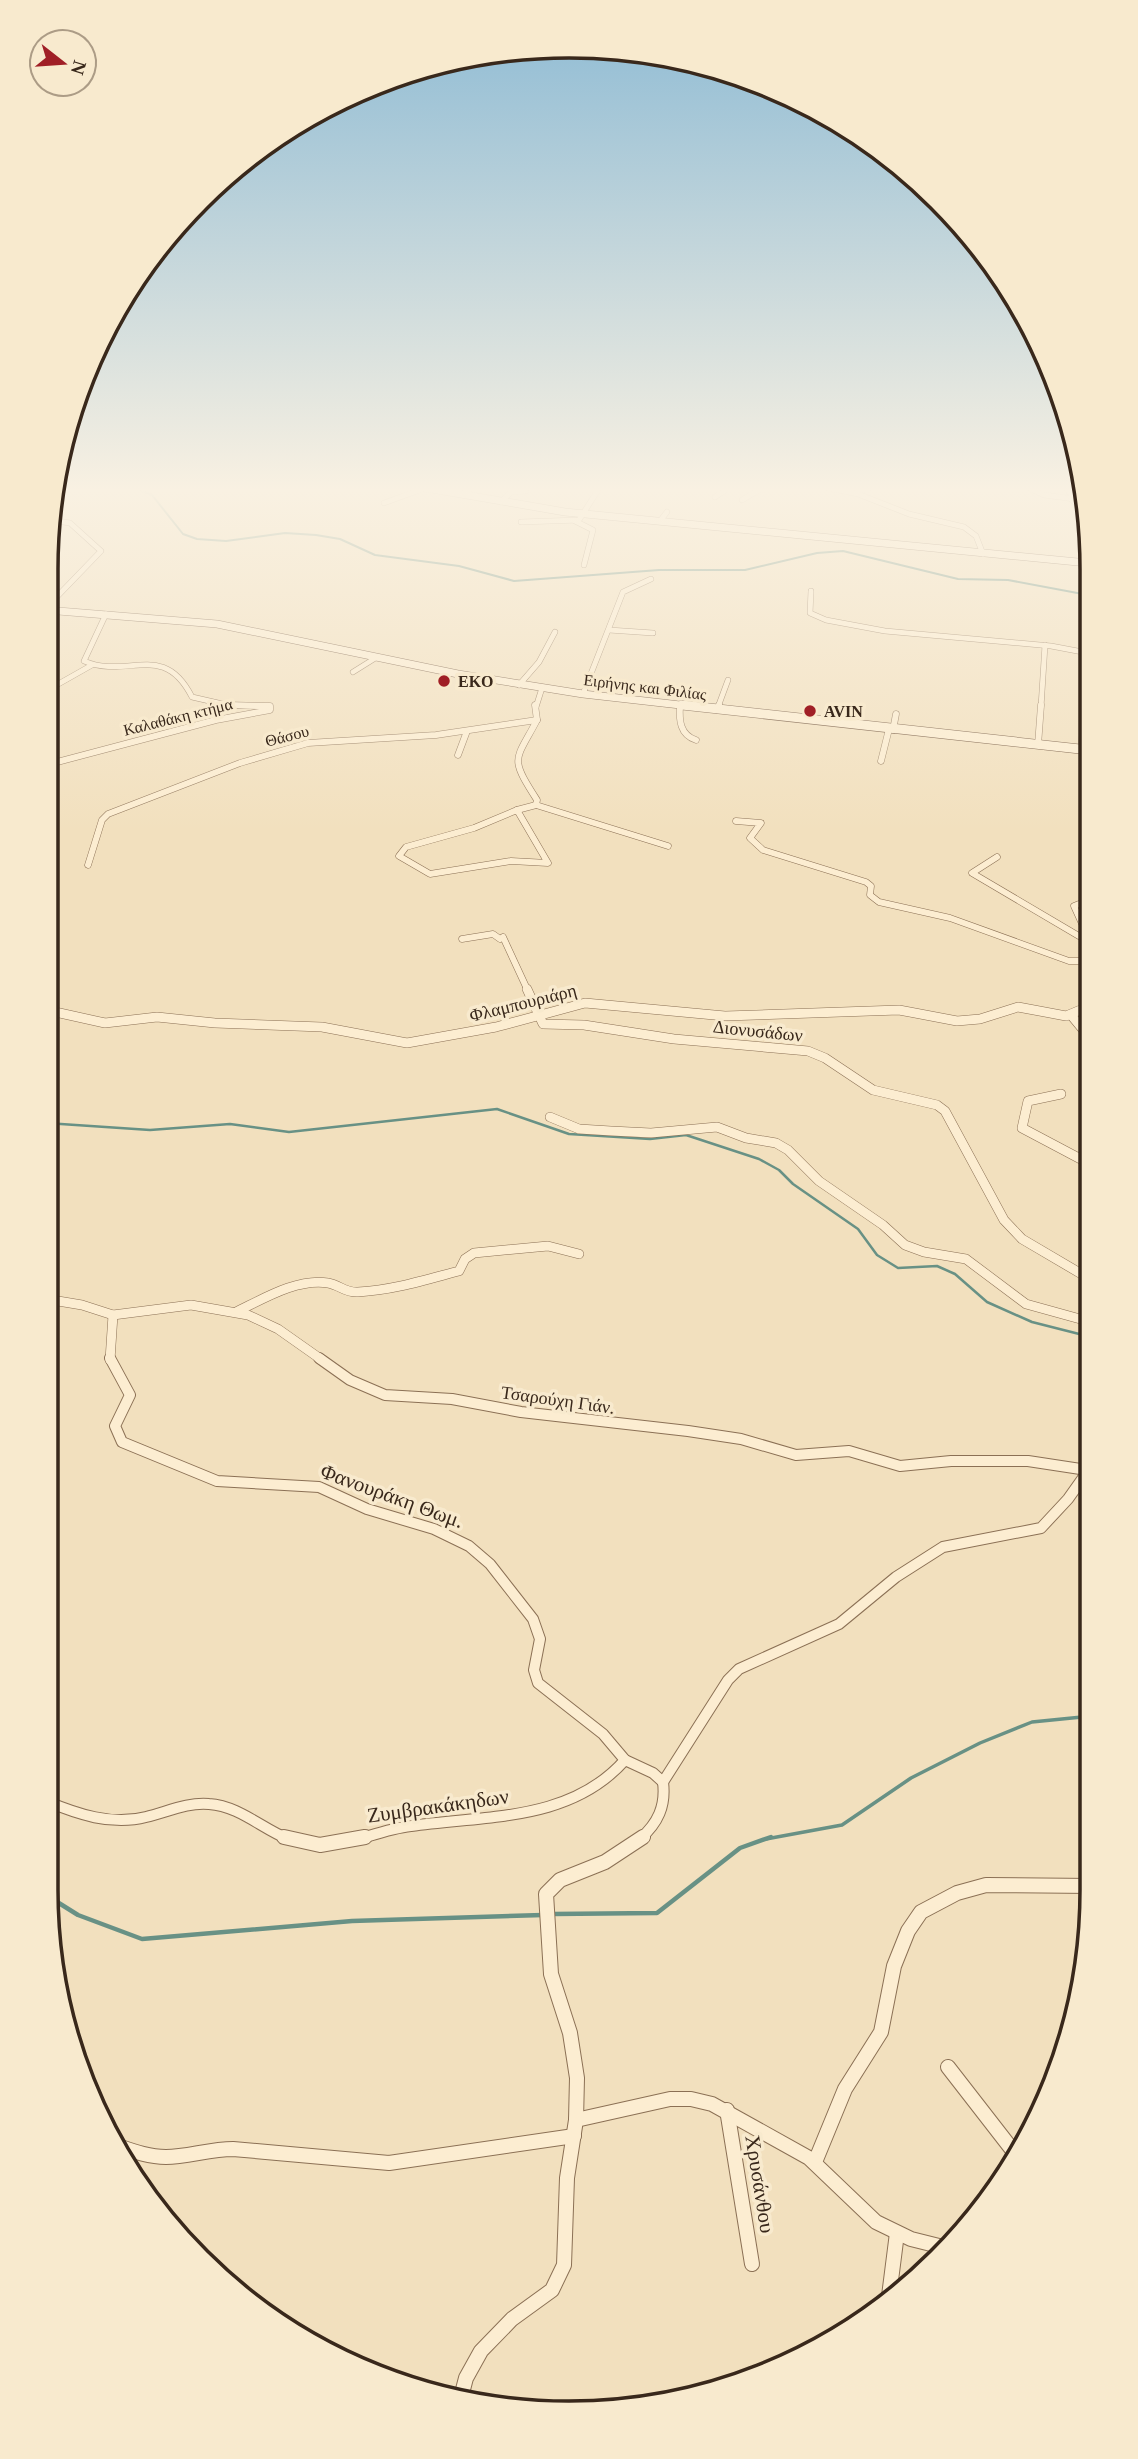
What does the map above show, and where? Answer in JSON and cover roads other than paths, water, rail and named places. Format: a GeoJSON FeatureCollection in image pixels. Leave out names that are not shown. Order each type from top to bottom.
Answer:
{"type":"FeatureCollection","features":[{"type":"Feature","properties":{"kind":"street"},"geometry":{"type":"LineString","coordinates":[[583,694],[620,602]]}},
{"type":"Feature","properties":{"kind":"street"},"geometry":{"type":"LineString","coordinates":[[811,602],[810,613],[821,618],[884,630],[1045,645],[1080,652]]}},
{"type":"Feature","properties":{"kind":"street","name":"Ειρήνης και Φιλίας"},"geometry":{"type":"LineString","coordinates":[[58,610],[202,622],[519,685],[583,694],[1080,749]]}},
{"type":"Feature","properties":{"kind":"street"},"geometry":{"type":"LineString","coordinates":[[92,665],[84,661],[106,614]]}},
{"type":"Feature","properties":{"kind":"street"},"geometry":{"type":"LineString","coordinates":[[609,630],[653,634]]}},
{"type":"Feature","properties":{"kind":"street"},"geometry":{"type":"LineString","coordinates":[[519,685],[539,662],[555,632]]}},
{"type":"Feature","properties":{"kind":"street"},"geometry":{"type":"LineString","coordinates":[[1038,745],[1045,645]]}},
{"type":"Feature","properties":{"kind":"street"},"geometry":{"type":"LineString","coordinates":[[353,672],[377,657]]}},
{"type":"Feature","properties":{"kind":"street"},"geometry":{"type":"LineString","coordinates":[[58,684],[92,665]]}},
{"type":"Feature","properties":{"kind":"street","name":"Καλαθάκη κτήμα"},"geometry":{"type":"LineString","coordinates":[[58,762],[165,736],[216,720],[270,710],[270,706],[227,705],[191,697],[178,673],[165,666],[92,665]]}},
{"type":"Feature","properties":{"kind":"street"},"geometry":{"type":"LineString","coordinates":[[717,710],[728,680]]}},
{"type":"Feature","properties":{"kind":"street"},"geometry":{"type":"LineString","coordinates":[[536,805],[537,800],[525,783],[517,759],[522,742],[537,720],[536,702],[541,688]]}},
{"type":"Feature","properties":{"kind":"street"},"geometry":{"type":"LineString","coordinates":[[680,706],[679,723],[690,738],[696,740]]}},
{"type":"Feature","properties":{"kind":"street"},"geometry":{"type":"LineString","coordinates":[[881,761],[896,714]]}},
{"type":"Feature","properties":{"kind":"street","name":"Θάσου"},"geometry":{"type":"LineString","coordinates":[[88,865],[102,820],[108,814],[240,763],[314,742],[360,742],[392,736],[467,731],[537,720]]}},
{"type":"Feature","properties":{"kind":"street"},"geometry":{"type":"LineString","coordinates":[[458,755],[467,731]]}},
{"type":"Feature","properties":{"kind":"street"},"geometry":{"type":"LineString","coordinates":[[517,810],[548,863],[511,861],[430,874],[399,856],[406,847],[474,828],[505,813],[536,805],[668,846]]}},
{"type":"Feature","properties":{"kind":"street"},"geometry":{"type":"LineString","coordinates":[[736,821],[761,823],[761,827],[750,838],[763,850],[869,884],[870,895],[879,902],[960,922],[1069,961],[1080,961]]}},
{"type":"Feature","properties":{"kind":"street"},"geometry":{"type":"LineString","coordinates":[[997,857],[972,873],[1028,909],[1080,936]]}},
{"type":"Feature","properties":{"kind":"street"},"geometry":{"type":"LineString","coordinates":[[1080,904],[1074,906],[1080,920]]}},
{"type":"Feature","properties":{"kind":"street"},"geometry":{"type":"LineString","coordinates":[[462,939],[493,933],[500,939],[503,937],[537,1016]]}},
{"type":"Feature","properties":{"kind":"street","name":"Φλαμπουριάρη"},"geometry":{"type":"LineString","coordinates":[[58,1013],[105,1023],[157,1017],[215,1023],[322,1027],[407,1043],[454,1036],[585,1003],[669,1008],[725,1016],[885,1009],[944,1020],[969,1021],[1018,1007],[1071,1015]]}},
{"type":"Feature","properties":{"kind":"street"},"geometry":{"type":"LineString","coordinates":[[1080,1011],[1071,1015],[1080,1026]]}},
{"type":"Feature","properties":{"kind":"street","name":"Διονυσάδων"},"geometry":{"type":"LineString","coordinates":[[537,1016],[543,1024],[584,1025],[674,1039],[808,1051],[825,1057],[844,1075],[873,1089],[937,1105],[945,1111],[1004,1220],[1022,1239],[1080,1273]]}},
{"type":"Feature","properties":{"kind":"street"},"geometry":{"type":"LineString","coordinates":[[1062,1094],[1028,1101],[1022,1128],[1080,1159]]}},
{"type":"Feature","properties":{"kind":"street"},"geometry":{"type":"LineString","coordinates":[[550,1117],[579,1129],[611,1131],[651,1133],[717,1127],[746,1138],[776,1143],[789,1150],[819,1181],[883,1225],[905,1245],[924,1252],[966,1259],[1027,1304],[1080,1319]]}},
{"type":"Feature","properties":{"kind":"street"},"geometry":{"type":"LineString","coordinates":[[236,1312],[276,1292],[306,1284],[329,1283],[346,1292],[396,1289],[458,1271],[465,1258],[474,1253],[510,1252],[548,1246],[579,1254]]}},
{"type":"Feature","properties":{"kind":"street","name":"Τσαρούχη Γιάν."},"geometry":{"type":"LineString","coordinates":[[58,1301],[113,1315],[191,1305],[236,1312],[266,1322],[349,1380],[385,1395],[452,1399],[521,1412],[727,1437],[796,1455],[849,1451],[900,1466],[951,1461],[1028,1461],[1080,1467]]}},
{"type":"Feature","properties":{"kind":"street","name":"Φανουράκη Θωμ."},"geometry":{"type":"LineString","coordinates":[[113,1315],[110,1360],[130,1395],[116,1426],[122,1442],[218,1481],[319,1487],[367,1509],[434,1529],[469,1546],[490,1564],[533,1619],[540,1639],[534,1670],[538,1683],[603,1734],[625,1759],[653,1773],[663,1782]]}},
{"type":"Feature","properties":{"kind":"street"},"geometry":{"type":"LineString","coordinates":[[464,2390],[471,2368],[488,2342],[512,2319],[548,2294],[561,2274],[565,2255],[567,2178],[575,2128],[575,2057],[551,1974],[546,1899],[549,1888],[603,1863],[646,1834],[664,1804],[663,1782],[728,1680],[738,1669],[839,1624],[857,1612],[890,1581],[943,1547],[1041,1528],[1068,1499],[1080,1481]]}},
{"type":"Feature","properties":{"kind":"street","name":"Ζυμβρακάκηδων"},"geometry":{"type":"LineString","coordinates":[[58,1805],[93,1817],[122,1821],[189,1805],[216,1804],[244,1814],[287,1838],[322,1845],[405,1826],[503,1818],[534,1811],[593,1788],[615,1773],[625,1759]]}},
{"type":"Feature","properties":{"kind":"street"},"geometry":{"type":"LineString","coordinates":[[815,2162],[845,2089],[881,2032],[894,1966],[908,1931],[921,1912],[957,1892],[986,1885],[1080,1886]]}},
{"type":"Feature","properties":{"kind":"street"},"geometry":{"type":"LineString","coordinates":[[948,2067],[1011,2148]]}},
{"type":"Feature","properties":{"kind":"street"},"geometry":{"type":"LineString","coordinates":[[128,2149],[147,2155],[169,2157],[207,2149],[233,2149],[389,2163],[575,2128],[677,2099],[698,2100],[727,2110],[815,2162],[859,2209],[897,2233],[937,2245]]}},
{"type":"Feature","properties":{"kind":"street","name":"Χρυσάνθου"},"geometry":{"type":"LineString","coordinates":[[727,2110],[752,2264]]}},
{"type":"Feature","properties":{"kind":"street"},"geometry":{"type":"LineString","coordinates":[[890,2287],[897,2233]]}},
{"type":"Feature","properties":{"kind":"waterway"},"geometry":{"type":"LineString","coordinates":[[58,1124],[150,1130],[230,1124],[289,1132],[497,1109],[569,1134],[650,1139],[686,1135],[759,1159],[779,1170],[793,1184],[858,1229],[877,1255],[898,1268],[937,1266],[955,1274],[987,1302],[1032,1322],[1080,1334]]}},
{"type":"Feature","properties":{"kind":"waterway"},"geometry":{"type":"LineString","coordinates":[[766,1839],[842,1825],[911,1778],[980,1743],[1032,1722],[1080,1717]]}},
{"type":"Feature","properties":{"kind":"waterway"},"geometry":{"type":"LineString","coordinates":[[553,1914],[657,1913],[740,1848],[771,1837]]}},
{"type":"Feature","properties":{"kind":"waterway"},"geometry":{"type":"LineString","coordinates":[[58,1903],[78,1915],[142,1939],[352,1921],[543,1915]]}},
{"type":"Feature","properties":{"kind":"place","name":"EKO"},"geometry":{"type":"Point","coordinates":[444,681]}},
{"type":"Feature","properties":{"kind":"place","name":"AVIN"},"geometry":{"type":"Point","coordinates":[810,711]}}]}
